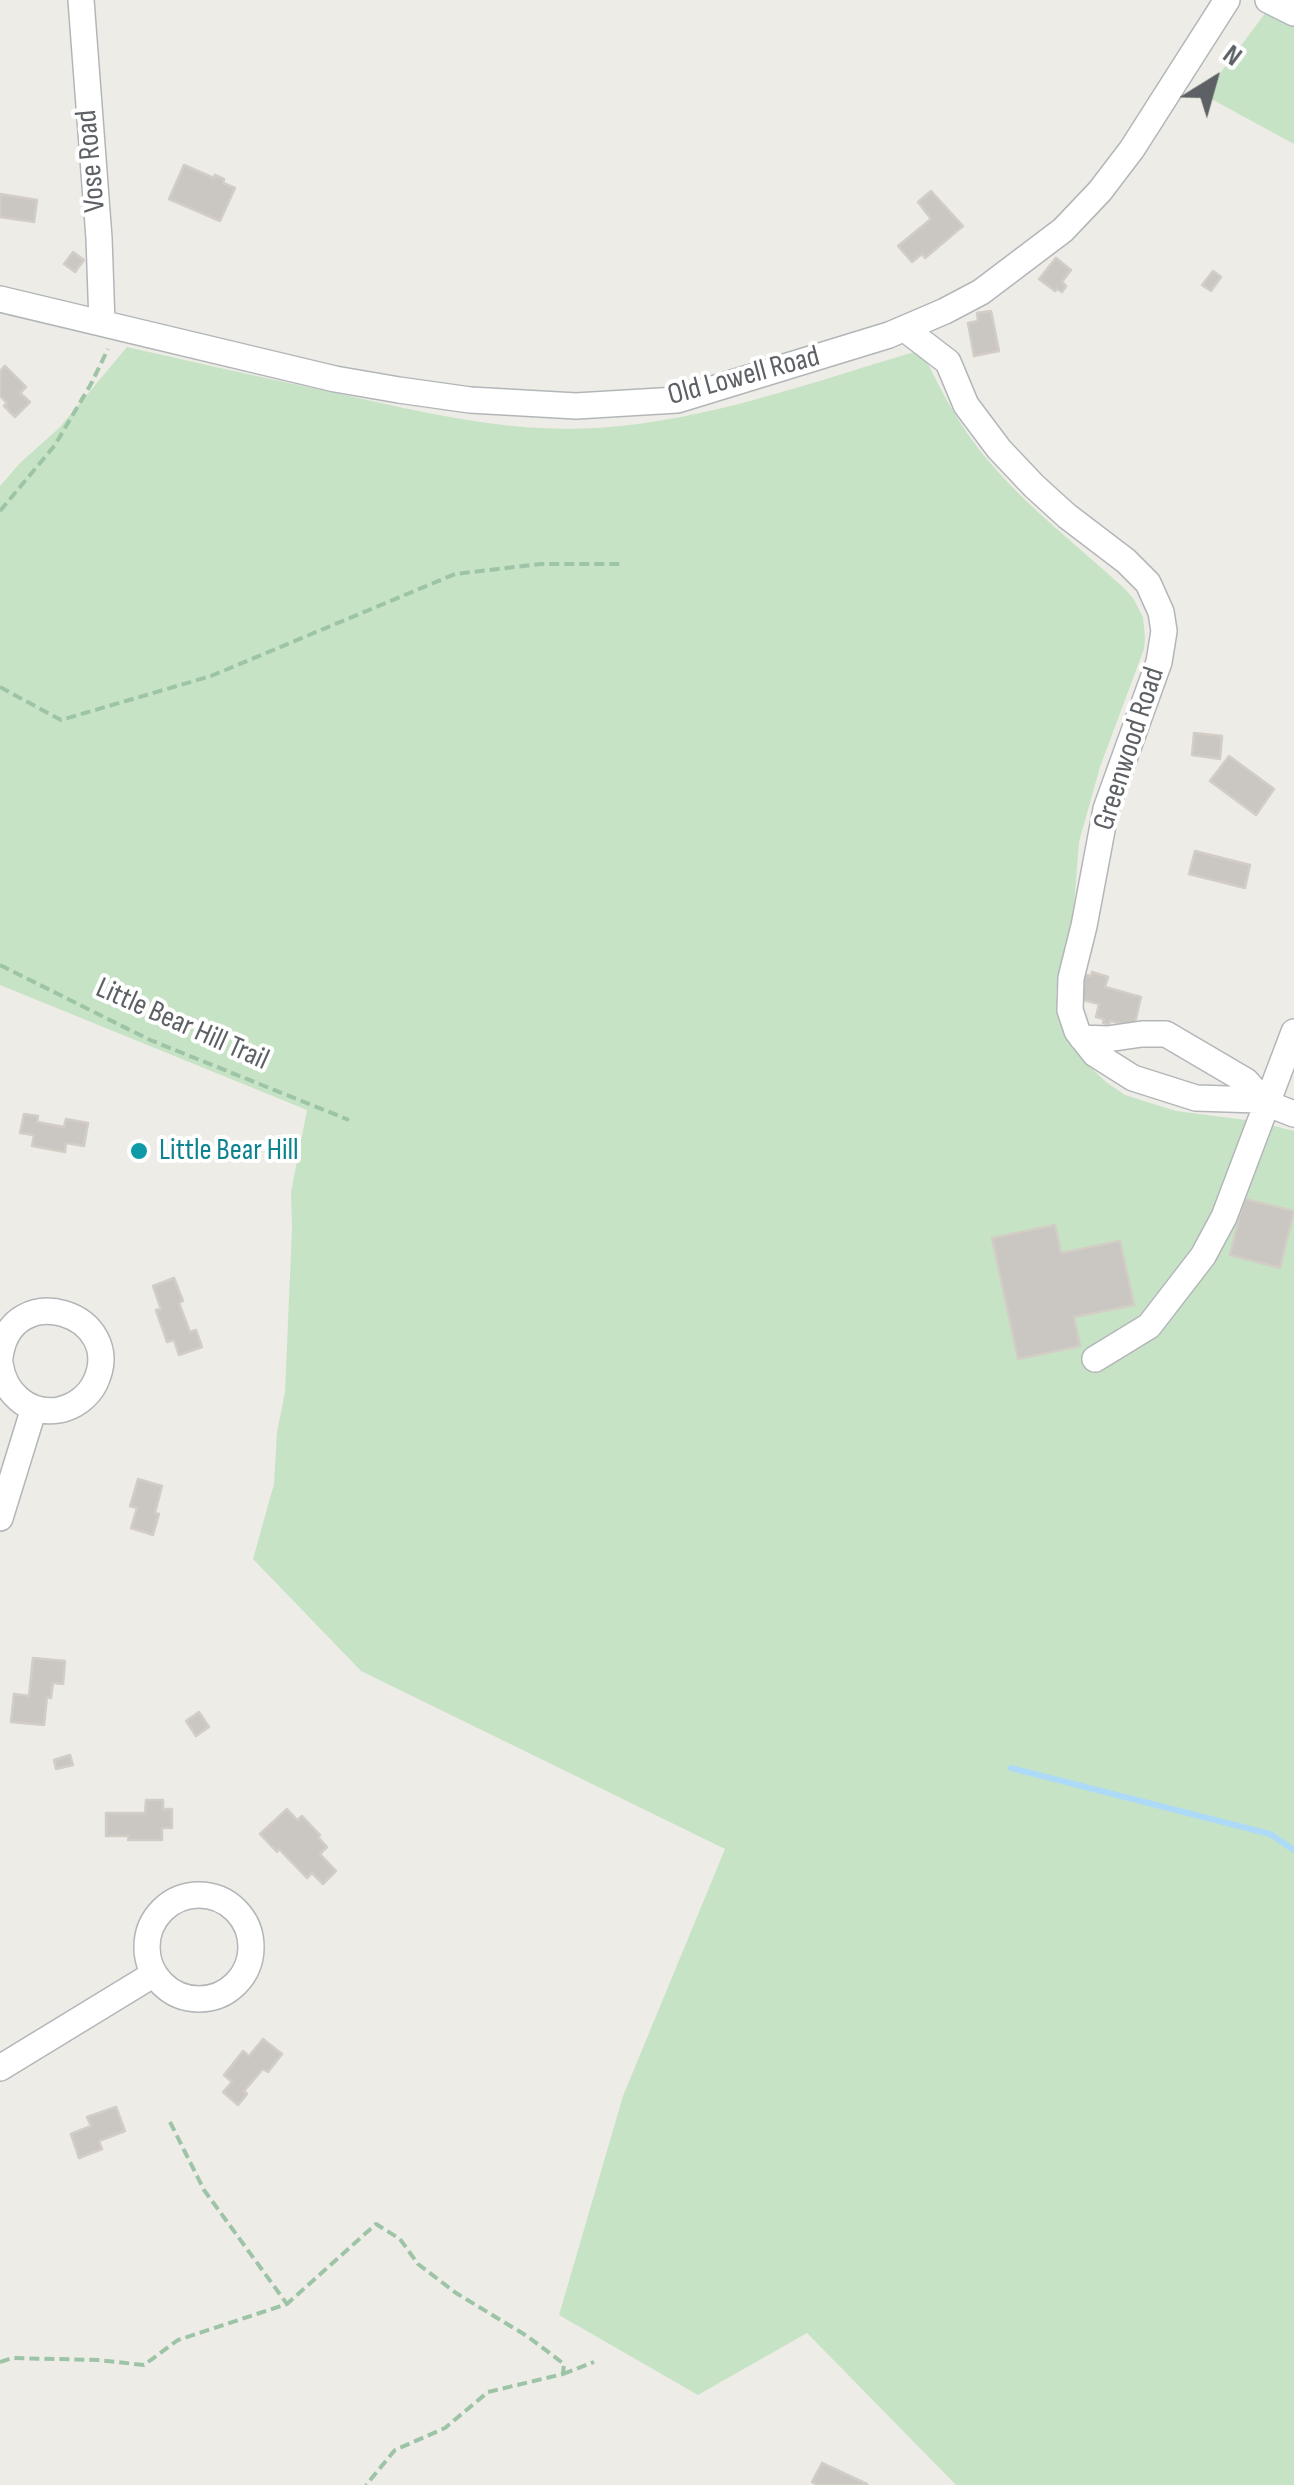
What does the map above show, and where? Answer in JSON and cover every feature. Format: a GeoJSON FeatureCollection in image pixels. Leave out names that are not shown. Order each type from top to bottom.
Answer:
{"type":"FeatureCollection","features":[{"type":"Feature","properties":{"kind":"street","name":"Vose Road"},"geometry":{"type":"LineString","coordinates":[[81,0],[99,238],[110,325]]}},
{"type":"Feature","properties":{"kind":"street","name":"Old Lowell Road"},"geometry":{"type":"LineString","coordinates":[[0,300],[367,384],[470,400],[576,406],[677,400],[905,328],[980,292],[1063,230],[1100,192],[1227,0]]}},
{"type":"Feature","properties":{"kind":"street"},"geometry":{"type":"LineString","coordinates":[[1268,0],[1294,13]]}},
{"type":"Feature","properties":{"kind":"street"},"geometry":{"type":"LineString","coordinates":[[948,362],[946,343],[956,305]]}},
{"type":"Feature","properties":{"kind":"street","name":"Greenwood Road"},"geometry":{"type":"LineString","coordinates":[[905,328],[948,362],[966,405],[999,449],[1056,506],[1148,584],[1161,612],[1164,630],[1160,662],[1106,809],[1071,978],[1070,1010],[1082,1038]]}},
{"type":"Feature","properties":{"kind":"street"},"geometry":{"type":"LineString","coordinates":[[1095,1358],[1148,1326],[1203,1256],[1224,1218],[1294,1032]]}},
{"type":"Feature","properties":{"kind":"street"},"geometry":{"type":"LineString","coordinates":[[1082,1038],[1166,1034],[1246,1081],[1266,1104]]}},
{"type":"Feature","properties":{"kind":"street"},"geometry":{"type":"LineString","coordinates":[[1082,1038],[1095,1054],[1134,1078],[1196,1098],[1258,1100],[1294,1114]]}},
{"type":"Feature","properties":{"kind":"street"},"geometry":{"type":"LineString","coordinates":[[36,1312],[67,1314],[76,1318],[96,1341],[100,1362],[96,1382],[75,1404],[65,1408],[34,1408],[16,1398],[4,1380],[0,1360],[4,1339],[17,1322],[36,1312]]}},
{"type":"Feature","properties":{"kind":"street"},"geometry":{"type":"LineString","coordinates":[[0,1518],[34,1408]]}},
{"type":"Feature","properties":{"kind":"street"},"geometry":{"type":"LineString","coordinates":[[206,1895],[235,1910],[245,1923],[250,1956],[244,1974],[233,1987],[217,1996],[199,2000],[182,1997],[166,1988],[154,1974],[146,1942],[150,1926],[173,1901],[206,1895]]}},
{"type":"Feature","properties":{"kind":"street"},"geometry":{"type":"LineString","coordinates":[[0,2068],[154,1974]]}},
{"type":"Feature","properties":{"kind":"path"},"geometry":{"type":"LineString","coordinates":[[0,510],[55,445],[92,384],[110,325]]}},
{"type":"Feature","properties":{"kind":"path"},"geometry":{"type":"LineString","coordinates":[[0,687],[61,720],[211,676],[455,574],[542,564],[620,564]]}},
{"type":"Feature","properties":{"kind":"path","name":"Little Bear Hill Trail"},"geometry":{"type":"LineString","coordinates":[[0,966],[150,1040],[350,1120]]}},
{"type":"Feature","properties":{"kind":"path"},"geometry":{"type":"LineString","coordinates":[[170,2122],[204,2190],[287,2304]]}},
{"type":"Feature","properties":{"kind":"path"},"geometry":{"type":"LineString","coordinates":[[0,2362],[29,2358],[144,2365],[178,2340],[287,2304],[376,2224],[400,2239],[418,2264],[456,2293],[527,2336],[564,2364],[563,2374]]}},
{"type":"Feature","properties":{"kind":"path"},"geometry":{"type":"LineString","coordinates":[[366,2485],[395,2450],[445,2428],[488,2392],[563,2374],[594,2362]]}},
{"type":"Feature","properties":{"kind":"green space"},"geometry":{"type":"Polygon","coordinates":[[[1275,0],[1294,0],[1294,144],[1204,95],[1275,0]]]}},
{"type":"Feature","properties":{"kind":"green space"},"geometry":{"type":"Polygon","coordinates":[[[127,347],[441,415],[565,429],[680,417],[921,350],[960,422],[991,464],[1133,598],[1143,617],[1144,649],[1100,767],[1079,842],[1073,920],[1056,992],[1059,1021],[1082,1059],[1125,1095],[1176,1111],[1254,1121],[1294,1131],[1294,2485],[956,2485],[807,2333],[698,2395],[559,2315],[623,2096],[725,1849],[361,1671],[253,1559],[274,1484],[277,1432],[285,1392],[291,1192],[307,1110],[0,985],[0,486],[59,428],[127,347]]]}},
{"type":"Feature","properties":{"kind":"building"},"geometry":{"type":"Polygon","coordinates":[[[184,165],[224,179],[223,183],[235,188],[220,221],[169,199],[184,165]]]}},
{"type":"Feature","properties":{"kind":"building"},"geometry":{"type":"Polygon","coordinates":[[[931,191],[963,226],[925,258],[922,254],[912,262],[898,246],[931,219],[918,202],[931,191]]]}},
{"type":"Feature","properties":{"kind":"building"},"geometry":{"type":"Polygon","coordinates":[[[0,194],[37,200],[34,222],[0,217],[0,194]]]}},
{"type":"Feature","properties":{"kind":"building"},"geometry":{"type":"Polygon","coordinates":[[[73,252],[84,260],[75,272],[64,264],[73,252]]]}},
{"type":"Feature","properties":{"kind":"building"},"geometry":{"type":"Polygon","coordinates":[[[1056,258],[1071,270],[1062,282],[1066,286],[1062,292],[1039,279],[1056,258]]]}},
{"type":"Feature","properties":{"kind":"building"},"geometry":{"type":"Polygon","coordinates":[[[1213,271],[1221,277],[1211,291],[1202,285],[1213,271]]]}},
{"type":"Feature","properties":{"kind":"building"},"geometry":{"type":"Polygon","coordinates":[[[991,311],[999,351],[974,356],[968,323],[978,321],[977,313],[991,311]]]}},
{"type":"Feature","properties":{"kind":"building"},"geometry":{"type":"Polygon","coordinates":[[[5,366],[26,387],[20,393],[30,402],[15,417],[0,396],[0,371],[5,366]]]}},
{"type":"Feature","properties":{"kind":"building"},"geometry":{"type":"Polygon","coordinates":[[[1194,733],[1222,736],[1220,759],[1192,755],[1194,733]]]}},
{"type":"Feature","properties":{"kind":"building"},"geometry":{"type":"Polygon","coordinates":[[[1229,756],[1274,789],[1256,815],[1210,781],[1229,756]]]}},
{"type":"Feature","properties":{"kind":"building"},"geometry":{"type":"Polygon","coordinates":[[[1195,851],[1250,865],[1245,888],[1189,874],[1195,851]]]}},
{"type":"Feature","properties":{"kind":"building"},"geometry":{"type":"Polygon","coordinates":[[[1092,972],[1108,977],[1105,987],[1141,997],[1134,1027],[1103,1023],[1104,1019],[1096,1017],[1099,1004],[1072,997],[1078,973],[1091,976],[1092,972]]]}},
{"type":"Feature","properties":{"kind":"building"},"geometry":{"type":"Polygon","coordinates":[[[24,1114],[38,1116],[37,1122],[64,1127],[66,1119],[88,1123],[84,1146],[66,1143],[65,1152],[32,1146],[34,1135],[20,1133],[24,1114]]]}},
{"type":"Feature","properties":{"kind":"building"},"geometry":{"type":"Polygon","coordinates":[[[1244,1199],[1294,1211],[1280,1268],[1230,1255],[1244,1199]]]}},
{"type":"Feature","properties":{"kind":"building"},"geometry":{"type":"Polygon","coordinates":[[[1055,1225],[1061,1253],[1120,1241],[1134,1305],[1074,1317],[1080,1346],[1018,1359],[992,1238],[1055,1225]]]}},
{"type":"Feature","properties":{"kind":"building"},"geometry":{"type":"Polygon","coordinates":[[[174,1278],[190,1332],[196,1330],[202,1347],[179,1355],[174,1340],[167,1342],[153,1286],[174,1278]]]}},
{"type":"Feature","properties":{"kind":"building"},"geometry":{"type":"Polygon","coordinates":[[[138,1479],[162,1486],[153,1535],[131,1528],[137,1508],[130,1506],[138,1479]]]}},
{"type":"Feature","properties":{"kind":"building"},"geometry":{"type":"Polygon","coordinates":[[[33,1658],[65,1661],[63,1684],[53,1683],[51,1698],[47,1697],[44,1725],[11,1722],[14,1694],[29,1696],[33,1658]]]}},
{"type":"Feature","properties":{"kind":"building"},"geometry":{"type":"Polygon","coordinates":[[[199,1712],[209,1727],[196,1736],[186,1721],[199,1712]]]}},
{"type":"Feature","properties":{"kind":"building"},"geometry":{"type":"Polygon","coordinates":[[[70,1755],[73,1765],[56,1769],[54,1760],[70,1755]]]}},
{"type":"Feature","properties":{"kind":"building"},"geometry":{"type":"Polygon","coordinates":[[[146,1800],[163,1800],[163,1809],[172,1809],[172,1828],[162,1828],[162,1840],[106,1836],[106,1813],[145,1813],[146,1800]]]}},
{"type":"Feature","properties":{"kind":"building"},"geometry":{"type":"Polygon","coordinates":[[[287,1809],[297,1820],[302,1816],[327,1847],[320,1854],[336,1871],[323,1884],[312,1873],[307,1878],[260,1834],[287,1809]]]}},
{"type":"Feature","properties":{"kind":"building"},"geometry":{"type":"Polygon","coordinates":[[[263,2039],[282,2054],[268,2072],[263,2069],[244,2091],[247,2094],[238,2105],[223,2092],[232,2082],[224,2075],[243,2051],[249,2056],[263,2039]]]}},
{"type":"Feature","properties":{"kind":"building"},"geometry":{"type":"Polygon","coordinates":[[[116,2107],[125,2131],[99,2141],[102,2149],[79,2158],[71,2134],[91,2126],[87,2117],[116,2107]]]}},
{"type":"Feature","properties":{"kind":"building"},"geometry":{"type":"Polygon","coordinates":[[[822,2463],[867,2484],[817,2485],[812,2482],[822,2463]]]}},
{"type":"Feature","properties":{"kind":"waterway"},"geometry":{"type":"LineString","coordinates":[[1011,1768],[1270,1834],[1294,1850]]}},
{"type":"Feature","properties":{"kind":"place","name":"Little Bear Hill"},"geometry":{"type":"Point","coordinates":[139,1151]}}]}
